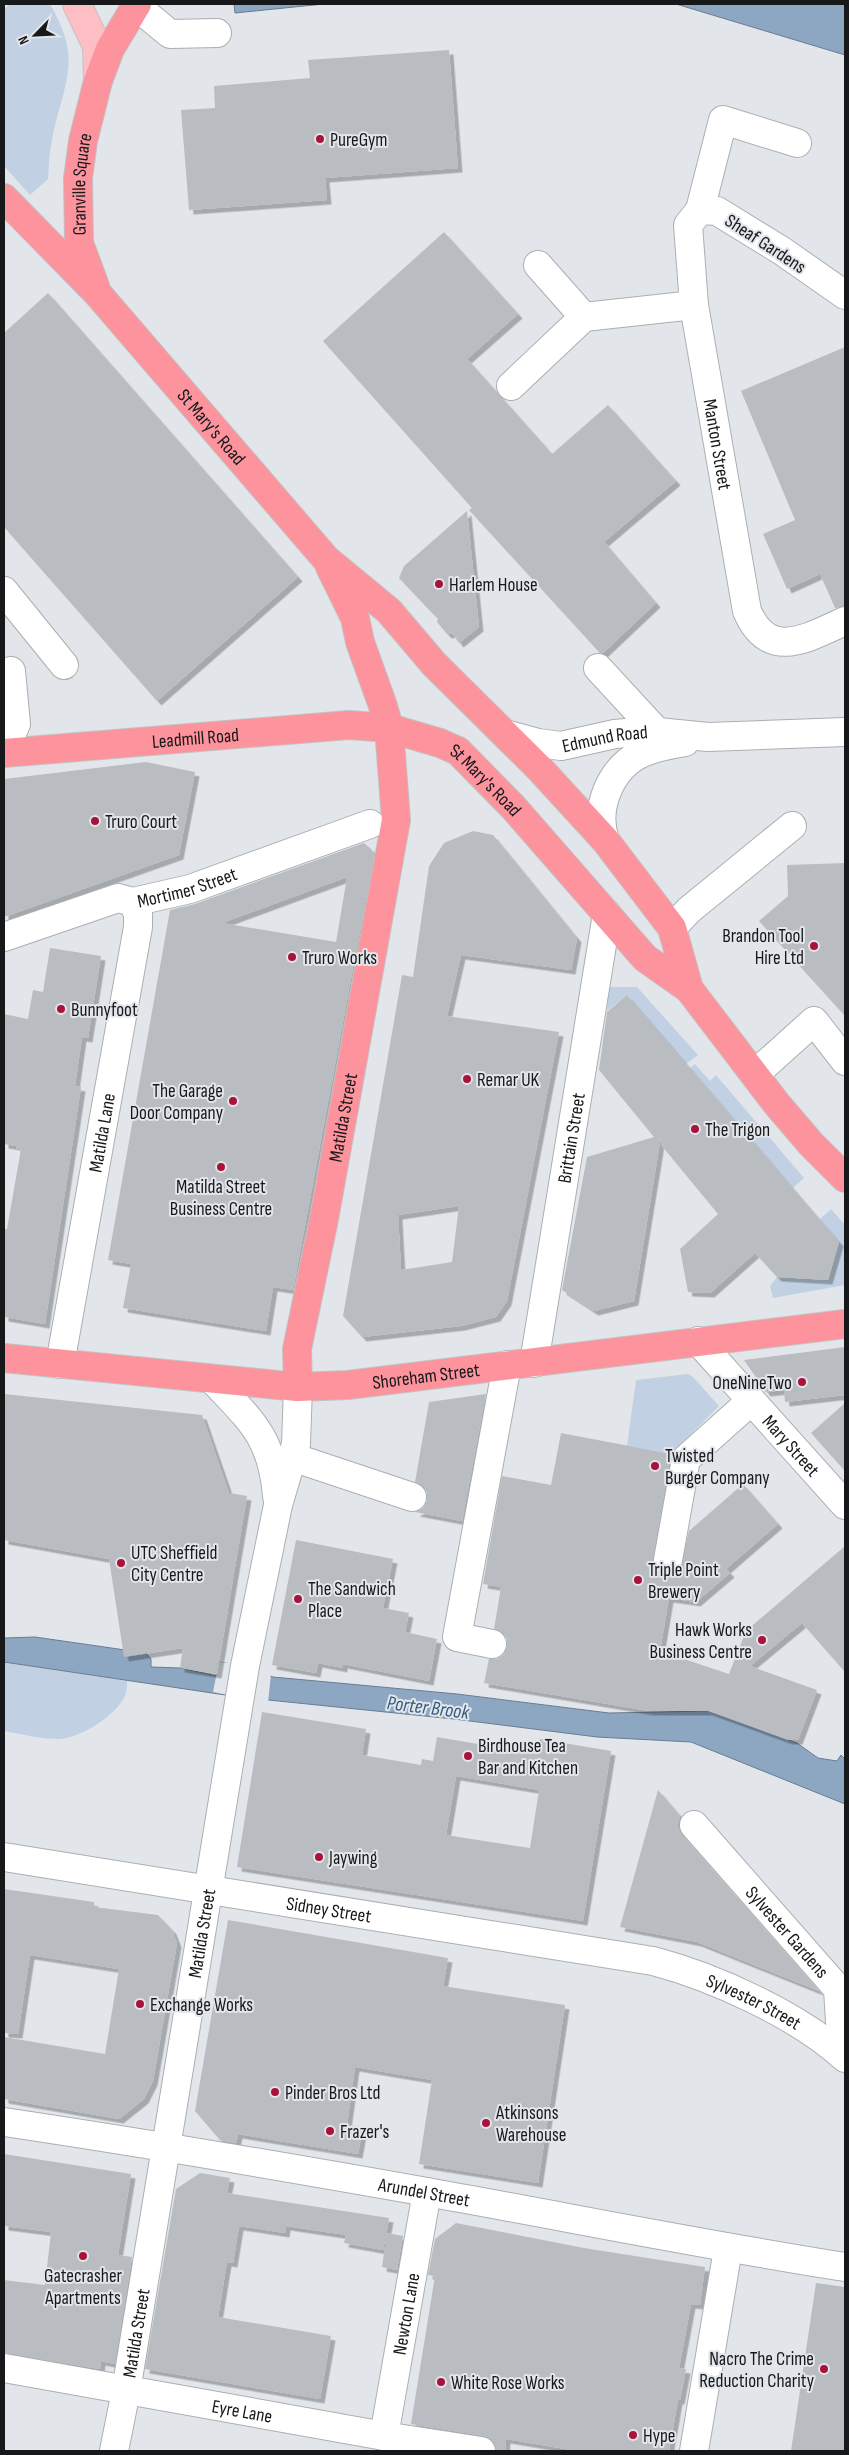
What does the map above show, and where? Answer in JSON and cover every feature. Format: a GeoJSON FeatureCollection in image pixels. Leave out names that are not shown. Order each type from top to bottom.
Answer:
{"type":"FeatureCollection","features":[{"type":"Feature","properties":{"kind":"highway"},"geometry":{"type":"LineString","coordinates":[[98,81],[110,50],[137,5]]}},
{"type":"Feature","properties":{"kind":"highway","name":"Granville Square"},"geometry":{"type":"LineString","coordinates":[[98,81],[83,141],[78,192],[79,243],[98,294]]}},
{"type":"Feature","properties":{"kind":"highway","name":"Granville Square"},"geometry":{"type":"LineString","coordinates":[[4,198],[98,294]]}},
{"type":"Feature","properties":{"kind":"highway","name":"St Mary's Road"},"geometry":{"type":"LineString","coordinates":[[98,294],[326,559],[389,611],[434,664],[539,768],[605,840],[672,928],[689,988]]}},
{"type":"Feature","properties":{"kind":"highway","name":"St Mary's Road"},"geometry":{"type":"LineString","coordinates":[[326,559],[355,618],[360,642],[389,728],[440,743],[458,751],[514,808],[645,958],[689,988],[782,1110],[843,1171]]}},
{"type":"Feature","properties":{"kind":"highway","name":"Leadmill Road"},"geometry":{"type":"LineString","coordinates":[[4,752],[349,725],[389,728]]}},
{"type":"Feature","properties":{"kind":"highway","name":"Matilda Street"},"geometry":{"type":"LineString","coordinates":[[298,1387],[297,1349],[324,1218],[396,820],[389,728]]}},
{"type":"Feature","properties":{"kind":"highway","name":"Shoreham Street"},"geometry":{"type":"LineString","coordinates":[[4,1358],[298,1387],[372,1383],[845,1324]]}},
{"type":"Feature","properties":{"kind":"main road","name":"Granville Square"},"geometry":{"type":"LineString","coordinates":[[76,4],[97,46],[98,81]]}},
{"type":"Feature","properties":{"kind":"street"},"geometry":{"type":"LineString","coordinates":[[137,5],[170,34],[217,33]]}},
{"type":"Feature","properties":{"kind":"street","name":"Manton Street"},"geometry":{"type":"LineString","coordinates":[[797,143],[723,120],[694,217],[694,305],[747,612],[761,634],[776,642],[805,639],[845,621]]}},
{"type":"Feature","properties":{"kind":"street","name":"Sheaf Gardens"},"geometry":{"type":"LineString","coordinates":[[694,217],[716,211],[782,251],[845,295]]}},
{"type":"Feature","properties":{"kind":"street"},"geometry":{"type":"LineString","coordinates":[[538,265],[584,317]]}},
{"type":"Feature","properties":{"kind":"street"},"geometry":{"type":"LineString","coordinates":[[511,386],[584,317],[694,305]]}},
{"type":"Feature","properties":{"kind":"street"},"geometry":{"type":"LineString","coordinates":[[4,592],[64,665]]}},
{"type":"Feature","properties":{"kind":"street"},"geometry":{"type":"LineString","coordinates":[[598,668],[657,732]]}},
{"type":"Feature","properties":{"kind":"street"},"geometry":{"type":"LineString","coordinates":[[4,752],[12,738],[16,724],[11,671]]}},
{"type":"Feature","properties":{"kind":"street","name":"Edmund Road"},"geometry":{"type":"LineString","coordinates":[[505,734],[538,744],[561,746],[615,734],[657,732],[708,737],[845,732]]}},
{"type":"Feature","properties":{"kind":"street","name":"Edmund Road"},"geometry":{"type":"LineString","coordinates":[[605,840],[601,826],[604,800],[623,766],[638,755],[651,749],[708,737]]}},
{"type":"Feature","properties":{"kind":"street","name":"Mortimer Street"},"geometry":{"type":"LineString","coordinates":[[4,937],[118,898],[133,902],[190,889],[370,824]]}},
{"type":"Feature","properties":{"kind":"street"},"geometry":{"type":"LineString","coordinates":[[672,928],[689,910],[792,826]]}},
{"type":"Feature","properties":{"kind":"street","name":"Matilda Lane"},"geometry":{"type":"LineString","coordinates":[[60,1364],[138,927],[138,914],[133,902]]}},
{"type":"Feature","properties":{"kind":"street","name":"Brittain Street"},"geometry":{"type":"LineString","coordinates":[[534,1363],[607,914]]}},
{"type":"Feature","properties":{"kind":"street"},"geometry":{"type":"LineString","coordinates":[[755,1074],[814,1021],[845,1061]]}},
{"type":"Feature","properties":{"kind":"street","name":"Mary Street"},"geometry":{"type":"LineString","coordinates":[[698,1341],[845,1505]]}},
{"type":"Feature","properties":{"kind":"street"},"geometry":{"type":"LineString","coordinates":[[492,1644],[457,1638],[507,1365]]}},
{"type":"Feature","properties":{"kind":"street","name":"Matilda Street"},"geometry":{"type":"LineString","coordinates":[[212,1379],[246,1415],[268,1447],[275,1468],[278,1505]]}},
{"type":"Feature","properties":{"kind":"street","name":"Matilda Street"},"geometry":{"type":"LineString","coordinates":[[114,2451],[126,2391],[246,1661],[278,1505],[292,1457],[298,1424],[298,1387]]}},
{"type":"Feature","properties":{"kind":"street"},"geometry":{"type":"LineString","coordinates":[[668,1560],[671,1501],[686,1459],[751,1401]]}},
{"type":"Feature","properties":{"kind":"street"},"geometry":{"type":"LineString","coordinates":[[292,1457],[412,1497]]}},
{"type":"Feature","properties":{"kind":"street","name":"Sylvester Gardens"},"geometry":{"type":"LineString","coordinates":[[694,1825],[838,1989],[844,2056]]}},
{"type":"Feature","properties":{"kind":"street","name":"Sidney Street"},"geometry":{"type":"LineString","coordinates":[[4,1856],[208,1891],[653,1962]]}},
{"type":"Feature","properties":{"kind":"street","name":"Sylvester Street"},"geometry":{"type":"LineString","coordinates":[[653,1962],[707,1978],[756,2001],[808,2030],[844,2056]]}},
{"type":"Feature","properties":{"kind":"street","name":"Arundel Street"},"geometry":{"type":"LineString","coordinates":[[4,2122],[166,2146],[427,2192],[728,2249],[845,2267]]}},
{"type":"Feature","properties":{"kind":"street","name":"Newton Lane"},"geometry":{"type":"LineString","coordinates":[[384,2436],[427,2192]]}},
{"type":"Feature","properties":{"kind":"street"},"geometry":{"type":"LineString","coordinates":[[694,2451],[728,2249]]}},
{"type":"Feature","properties":{"kind":"street","name":"Eyre Lane"},"geometry":{"type":"LineString","coordinates":[[4,2368],[384,2436],[481,2451]]}},
{"type":"Feature","properties":{"kind":"shaded area"},"geometry":{"type":"Polygon","coordinates":[[[10,4],[50,4],[66,42],[68,58],[68,72],[51,145],[48,179],[30,195],[4,166],[4,9],[10,4]]]}},
{"type":"Feature","properties":{"kind":"shaded area"},"geometry":{"type":"Polygon","coordinates":[[[609,987],[637,987],[698,1055],[686,1064],[627,995],[607,1011],[609,987]]]}},
{"type":"Feature","properties":{"kind":"shaded area"},"geometry":{"type":"Polygon","coordinates":[[[695,1064],[710,1081],[716,1075],[804,1178],[793,1188],[690,1068],[695,1064]]]}},
{"type":"Feature","properties":{"kind":"shaded area"},"geometry":{"type":"Polygon","coordinates":[[[831,1209],[845,1225],[845,1285],[773,1298],[770,1286],[777,1277],[828,1280],[839,1242],[820,1219],[831,1209]]]}},
{"type":"Feature","properties":{"kind":"shaded area"},"geometry":{"type":"Polygon","coordinates":[[[688,1374],[693,1377],[719,1406],[671,1454],[627,1446],[636,1380],[688,1374]]]}},
{"type":"Feature","properties":{"kind":"shaded area"},"geometry":{"type":"Polygon","coordinates":[[[4,1662],[127,1681],[126,1693],[114,1711],[96,1725],[67,1738],[51,1739],[4,1731],[4,1662]]]}},
{"type":"Feature","properties":{"kind":"water"},"geometry":{"type":"Polygon","coordinates":[[[234,4],[324,4],[235,13],[234,4]]]}},
{"type":"Feature","properties":{"kind":"water"},"geometry":{"type":"Polygon","coordinates":[[[676,4],[845,4],[845,55],[676,4]]]}},
{"type":"Feature","properties":{"kind":"water","name":"Porter Brook"},"geometry":{"type":"Polygon","coordinates":[[[35,1637],[146,1653],[151,1659],[151,1667],[180,1668],[217,1676],[219,1662],[245,1666],[273,1677],[457,1694],[609,1713],[708,1711],[797,1743],[818,1758],[837,1761],[841,1755],[845,1759],[845,1804],[691,1742],[597,1737],[454,1719],[239,1697],[4,1662],[4,1638],[35,1637]]]}},
{"type":"Feature","properties":{"kind":"pier"},"geometry":{"type":"Polygon","coordinates":[[[219,1662],[245,1664],[271,1674],[268,1703],[213,1692],[219,1662]]]}},
{"type":"Feature","properties":{"kind":"building","name":"PureGym"},"geometry":{"type":"Polygon","coordinates":[[[449,50],[458,168],[325,178],[327,200],[189,210],[181,110],[215,108],[214,86],[310,78],[308,60],[449,50]]]}},
{"type":"Feature","properties":{"kind":"building"},"geometry":{"type":"Polygon","coordinates":[[[444,232],[518,314],[467,359],[552,454],[608,405],[676,481],[604,542],[656,603],[603,653],[600,653],[469,510],[472,508],[323,341],[444,232]]]}},
{"type":"Feature","properties":{"kind":"building"},"geometry":{"type":"Polygon","coordinates":[[[48,293],[298,577],[157,701],[4,527],[4,333],[48,293]]]}},
{"type":"Feature","properties":{"kind":"building"},"geometry":{"type":"Polygon","coordinates":[[[845,347],[845,606],[835,608],[820,574],[787,589],[763,534],[795,520],[741,391],[845,347]]]}},
{"type":"Feature","properties":{"kind":"building","name":"Harlem House"},"geometry":{"type":"Polygon","coordinates":[[[467,511],[479,627],[459,643],[452,633],[447,634],[437,622],[438,619],[399,578],[404,566],[467,511]]]}},
{"type":"Feature","properties":{"kind":"building","name":"Truro Court"},"geometry":{"type":"Polygon","coordinates":[[[146,762],[195,772],[179,855],[4,917],[4,779],[146,762]]]}},
{"type":"Feature","properties":{"kind":"building"},"geometry":{"type":"Polygon","coordinates":[[[473,831],[493,835],[577,938],[571,970],[461,955],[447,1016],[559,1032],[507,1301],[496,1317],[461,1326],[362,1337],[343,1316],[402,975],[413,977],[429,866],[444,843],[473,831]],[[459,1206],[398,1215],[401,1270],[452,1262],[459,1206]]]}},
{"type":"Feature","properties":{"kind":"building"},"geometry":{"type":"Polygon","coordinates":[[[364,843],[371,849],[374,855],[293,1290],[273,1287],[266,1331],[123,1308],[131,1264],[108,1260],[170,910],[195,904],[364,843]],[[347,877],[222,923],[336,942],[347,877]]]}},
{"type":"Feature","properties":{"kind":"building","name":"Brandon Tool Hire Ltd"},"geometry":{"type":"Polygon","coordinates":[[[845,863],[845,1016],[759,921],[788,896],[787,865],[845,863]]]}},
{"type":"Feature","properties":{"kind":"building"},"geometry":{"type":"Polygon","coordinates":[[[50,948],[101,956],[88,1038],[82,1037],[75,1086],[81,1087],[45,1324],[4,1317],[4,1229],[7,1229],[21,1149],[4,1144],[4,1014],[28,1019],[33,990],[43,992],[50,948]]]}},
{"type":"Feature","properties":{"kind":"building","name":"The Trigon"},"geometry":{"type":"Polygon","coordinates":[[[627,995],[839,1242],[828,1280],[777,1277],[755,1253],[710,1293],[688,1292],[680,1249],[718,1214],[662,1146],[661,1136],[634,1301],[594,1311],[562,1290],[587,1157],[654,1137],[599,1070],[607,1012],[627,995]]]}},
{"type":"Feature","properties":{"kind":"building","name":"OneNineTwo"},"geometry":{"type":"Polygon","coordinates":[[[845,1347],[845,1395],[785,1402],[784,1390],[766,1392],[744,1360],[845,1347]]]}},
{"type":"Feature","properties":{"kind":"building","name":"UTC Sheffield City Centre"},"geometry":{"type":"Polygon","coordinates":[[[4,1394],[202,1415],[229,1493],[247,1496],[217,1674],[180,1668],[183,1648],[124,1657],[109,1559],[4,1540],[4,1394]]]}},
{"type":"Feature","properties":{"kind":"building"},"geometry":{"type":"Polygon","coordinates":[[[486,1394],[462,1521],[415,1512],[423,1508],[427,1501],[427,1493],[424,1487],[415,1482],[429,1402],[486,1394]]]}},
{"type":"Feature","properties":{"kind":"building"},"geometry":{"type":"Polygon","coordinates":[[[845,1403],[845,1471],[811,1433],[845,1403]]]}},
{"type":"Feature","properties":{"kind":"building"},"geometry":{"type":"Polygon","coordinates":[[[561,1433],[671,1454],[653,1557],[654,1566],[658,1572],[665,1575],[673,1575],[680,1570],[689,1531],[743,1484],[778,1524],[726,1569],[730,1573],[696,1602],[669,1598],[660,1651],[729,1674],[746,1631],[845,1546],[845,1672],[802,1623],[750,1666],[817,1690],[798,1740],[788,1740],[708,1711],[649,1711],[484,1683],[489,1659],[497,1659],[503,1655],[507,1647],[507,1639],[503,1633],[494,1629],[501,1587],[483,1584],[502,1476],[551,1485],[561,1433]]]}},
{"type":"Feature","properties":{"kind":"building"},"geometry":{"type":"Polygon","coordinates":[[[296,1540],[393,1559],[383,1608],[409,1613],[405,1632],[437,1639],[429,1681],[343,1664],[343,1668],[318,1663],[316,1673],[272,1665],[296,1540]]]}},
{"type":"Feature","properties":{"kind":"building"},"geometry":{"type":"Polygon","coordinates":[[[262,1712],[366,1729],[362,1755],[421,1765],[422,1759],[433,1761],[437,1737],[537,1754],[540,1739],[611,1751],[583,1921],[237,1867],[262,1712]],[[456,1776],[446,1835],[530,1848],[539,1790],[456,1776]]]}},
{"type":"Feature","properties":{"kind":"building"},"geometry":{"type":"Polygon","coordinates":[[[658,1790],[680,1816],[677,1826],[682,1835],[819,1991],[697,1942],[620,1927],[658,1790]]]}},
{"type":"Feature","properties":{"kind":"building","name":"Exchange Works"},"geometry":{"type":"Polygon","coordinates":[[[4,1889],[94,1902],[94,1907],[158,1915],[172,1930],[177,1943],[153,2081],[144,2099],[119,2119],[4,2099],[4,2037],[105,2054],[119,1969],[30,1955],[18,2034],[4,2033],[4,1889]]]}},
{"type":"Feature","properties":{"kind":"building"},"geometry":{"type":"Polygon","coordinates":[[[228,1920],[448,1958],[443,1986],[565,2005],[538,2183],[419,2164],[432,2080],[355,2067],[347,2125],[363,2127],[358,2154],[238,2134],[236,2143],[220,2140],[195,2111],[228,1920]]]}},
{"type":"Feature","properties":{"kind":"building","name":"Gatecrasher Apartments"},"geometry":{"type":"Polygon","coordinates":[[[4,2154],[131,2174],[118,2255],[132,2257],[115,2364],[101,2361],[100,2369],[4,2353],[4,2280],[45,2285],[51,2232],[4,2226],[4,2154]]]}},
{"type":"Feature","properties":{"kind":"building"},"geometry":{"type":"Polygon","coordinates":[[[200,2173],[230,2178],[227,2193],[389,2218],[383,2250],[344,2243],[346,2235],[286,2226],[285,2233],[239,2226],[233,2263],[227,2262],[218,2317],[331,2336],[320,2399],[145,2369],[176,2189],[200,2173]]]}},
{"type":"Feature","properties":{"kind":"building"},"geometry":{"type":"Polygon","coordinates":[[[456,2223],[584,2248],[705,2267],[700,2305],[691,2304],[679,2368],[686,2369],[680,2400],[678,2400],[669,2451],[577,2451],[506,2439],[505,2451],[496,2451],[491,2439],[484,2436],[411,2424],[435,2276],[428,2275],[435,2239],[456,2223]]]}},
{"type":"Feature","properties":{"kind":"building"},"geometry":{"type":"Polygon","coordinates":[[[387,2233],[403,2236],[397,2270],[382,2267],[387,2233]]]}},
{"type":"Feature","properties":{"kind":"building","name":"Nacro The Crime Reduction Charity"},"geometry":{"type":"Polygon","coordinates":[[[816,2283],[845,2287],[845,2451],[791,2451],[816,2283]]]}},
{"type":"Feature","properties":{"kind":"place","name":"PureGym"},"geometry":{"type":"Point","coordinates":[320,139]}},
{"type":"Feature","properties":{"kind":"place","name":"Harlem House"},"geometry":{"type":"Point","coordinates":[439,584]}},
{"type":"Feature","properties":{"kind":"place","name":"Truro Court"},"geometry":{"type":"Point","coordinates":[95,821]}},
{"type":"Feature","properties":{"kind":"place","name":"Brandon Tool Hire Ltd"},"geometry":{"type":"Point","coordinates":[814,946]}},
{"type":"Feature","properties":{"kind":"place","name":"Truro Works"},"geometry":{"type":"Point","coordinates":[292,957]}},
{"type":"Feature","properties":{"kind":"place","name":"Bunnyfoot"},"geometry":{"type":"Point","coordinates":[61,1009]}},
{"type":"Feature","properties":{"kind":"place","name":"Remar UK"},"geometry":{"type":"Point","coordinates":[467,1079]}},
{"type":"Feature","properties":{"kind":"place","name":"The Garage Door Company"},"geometry":{"type":"Point","coordinates":[233,1101]}},
{"type":"Feature","properties":{"kind":"place","name":"The Trigon"},"geometry":{"type":"Point","coordinates":[695,1129]}},
{"type":"Feature","properties":{"kind":"place","name":"Matilda Street Business Centre"},"geometry":{"type":"Point","coordinates":[221,1167]}},
{"type":"Feature","properties":{"kind":"place","name":"OneNineTwo"},"geometry":{"type":"Point","coordinates":[802,1382]}},
{"type":"Feature","properties":{"kind":"place","name":"Twisted Burger Company"},"geometry":{"type":"Point","coordinates":[655,1466]}},
{"type":"Feature","properties":{"kind":"place","name":"UTC Sheffield City Centre"},"geometry":{"type":"Point","coordinates":[121,1563]}},
{"type":"Feature","properties":{"kind":"place","name":"Triple Point Brewery"},"geometry":{"type":"Point","coordinates":[638,1580]}},
{"type":"Feature","properties":{"kind":"place","name":"The Sandwich Place"},"geometry":{"type":"Point","coordinates":[298,1599]}},
{"type":"Feature","properties":{"kind":"place","name":"Hawk Works Business Centre"},"geometry":{"type":"Point","coordinates":[762,1640]}},
{"type":"Feature","properties":{"kind":"place","name":"Birdhouse Tea Bar and Kitchen"},"geometry":{"type":"Point","coordinates":[468,1756]}},
{"type":"Feature","properties":{"kind":"place","name":"Jaywing"},"geometry":{"type":"Point","coordinates":[319,1857]}},
{"type":"Feature","properties":{"kind":"place","name":"Exchange Works"},"geometry":{"type":"Point","coordinates":[140,2004]}},
{"type":"Feature","properties":{"kind":"place","name":"Pinder Bros Ltd"},"geometry":{"type":"Point","coordinates":[275,2092]}},
{"type":"Feature","properties":{"kind":"place","name":"Atkinsons Warehouse"},"geometry":{"type":"Point","coordinates":[486,2123]}},
{"type":"Feature","properties":{"kind":"place","name":"Frazer's"},"geometry":{"type":"Point","coordinates":[330,2131]}},
{"type":"Feature","properties":{"kind":"place","name":"Gatecrasher Apartments"},"geometry":{"type":"Point","coordinates":[83,2256]}},
{"type":"Feature","properties":{"kind":"place","name":"Nacro The Crime Reduction Charity"},"geometry":{"type":"Point","coordinates":[824,2369]}},
{"type":"Feature","properties":{"kind":"place","name":"White Rose Works"},"geometry":{"type":"Point","coordinates":[441,2382]}},
{"type":"Feature","properties":{"kind":"place","name":"Hype"},"geometry":{"type":"Point","coordinates":[633,2435]}}]}
